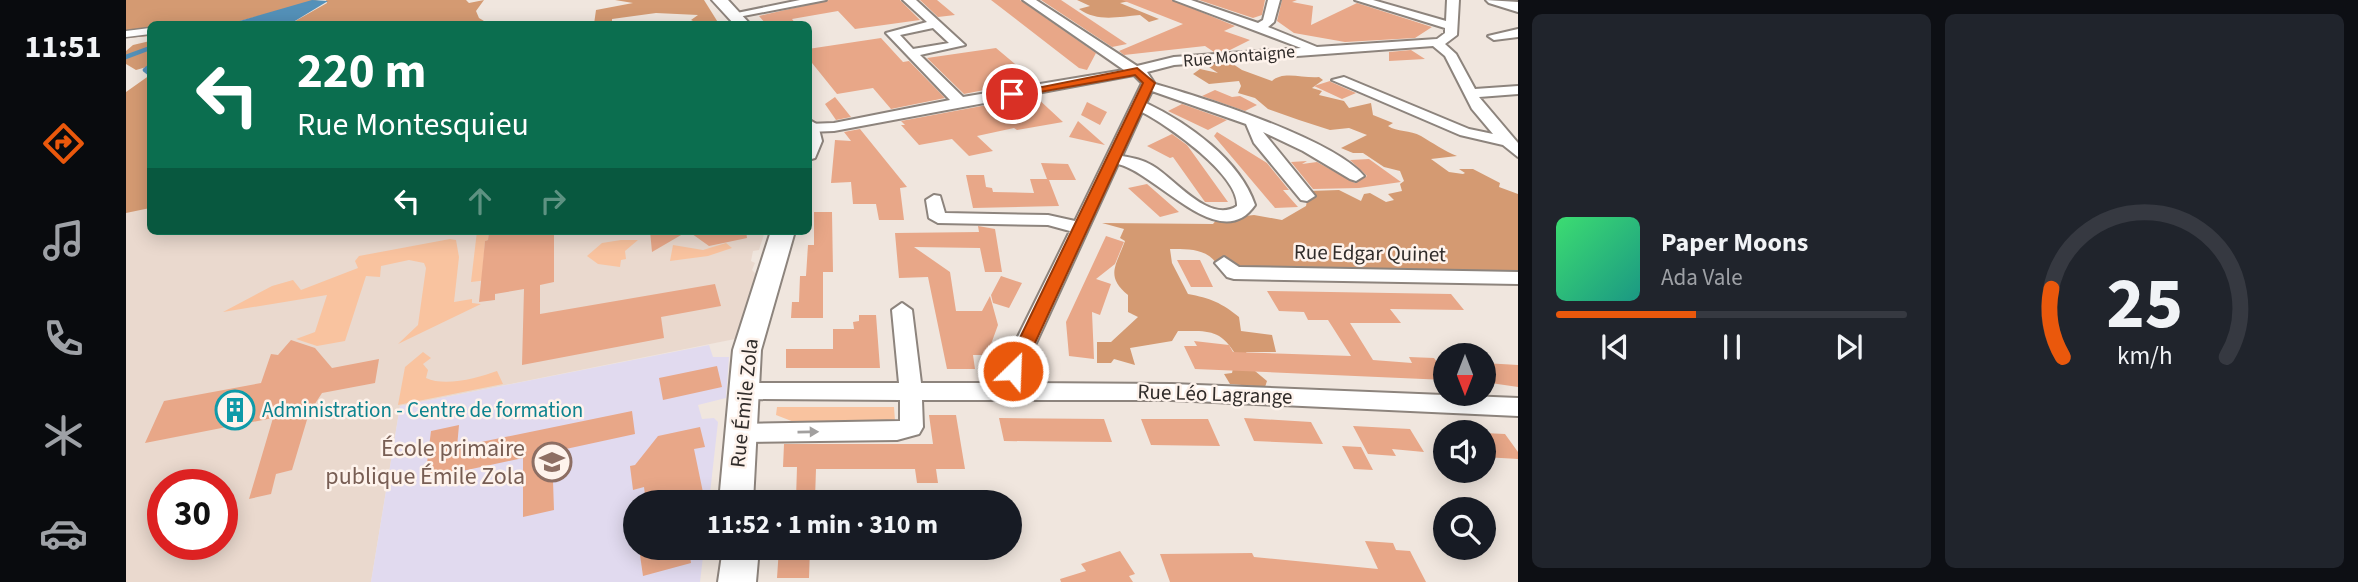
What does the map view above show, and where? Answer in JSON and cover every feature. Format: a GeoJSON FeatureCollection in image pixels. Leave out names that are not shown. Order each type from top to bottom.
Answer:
{"type":"FeatureCollection","features":[{"type":"Feature","properties":{"kind":"street"},"geometry":{"type":"LineString","coordinates":[[719,0],[738,20],[820,0]]}},
{"type":"Feature","properties":{"kind":"street"},"geometry":{"type":"LineString","coordinates":[[909,0],[959,45],[910,53]]}},
{"type":"Feature","properties":{"kind":"street"},"geometry":{"type":"LineString","coordinates":[[1030,0],[1143,78],[1319,152],[1356,176]]}},
{"type":"Feature","properties":{"kind":"street"},"geometry":{"type":"LineString","coordinates":[[1180,0],[1314,50]]}},
{"type":"Feature","properties":{"kind":"street"},"geometry":{"type":"LineString","coordinates":[[1258,28],[1270,19],[1274,0]]}},
{"type":"Feature","properties":{"kind":"street"},"geometry":{"type":"LineString","coordinates":[[1361,0],[1452,26]]}},
{"type":"Feature","properties":{"kind":"street"},"geometry":{"type":"LineString","coordinates":[[1435,42],[1450,37],[1453,0]]}},
{"type":"Feature","properties":{"kind":"street"},"geometry":{"type":"LineString","coordinates":[[1494,0],[1518,5]]}},
{"type":"Feature","properties":{"kind":"street"},"geometry":{"type":"LineString","coordinates":[[1510,0],[1518,5]]}},
{"type":"Feature","properties":{"kind":"street"},"geometry":{"type":"LineString","coordinates":[[936,24],[892,33],[960,102]]}},
{"type":"Feature","properties":{"kind":"street"},"geometry":{"type":"LineString","coordinates":[[1494,36],[1518,33]]}},
{"type":"Feature","properties":{"kind":"street"},"geometry":{"type":"LineString","coordinates":[[1435,42],[1450,54],[1470,93],[1512,147]]}},
{"type":"Feature","properties":{"kind":"street","name":"Rue Montaigne"},"geometry":{"type":"LineString","coordinates":[[812,127],[834,127],[960,102],[1143,78],[1192,59],[1435,42]]}},
{"type":"Feature","properties":{"kind":"street"},"geometry":{"type":"LineString","coordinates":[[1013,392],[1015,365],[1139,105],[1143,78]]}},
{"type":"Feature","properties":{"kind":"street"},"geometry":{"type":"LineString","coordinates":[[1339,80],[1465,132],[1512,147]]}},
{"type":"Feature","properties":{"kind":"street"},"geometry":{"type":"LineString","coordinates":[[1470,93],[1518,90]]}},
{"type":"Feature","properties":{"kind":"street"},"geometry":{"type":"LineString","coordinates":[[1112,158],[1150,170],[1192,206],[1203,211],[1232,215],[1241,212],[1247,205],[1240,185],[1223,166],[1155,113],[1139,105]]}},
{"type":"Feature","properties":{"kind":"street"},"geometry":{"type":"LineString","coordinates":[[1253,124],[1259,140],[1307,196]]}},
{"type":"Feature","properties":{"kind":"street"},"geometry":{"type":"LineString","coordinates":[[934,200],[937,218],[1048,220],[1080,228]]}},
{"type":"Feature","properties":{"kind":"street","name":"Rue Émile Zola"},"geometry":{"type":"LineString","coordinates":[[749,490],[751,391],[762,306],[782,235]]}},
{"type":"Feature","properties":{"kind":"street","name":"Rue Edgar Quinet"},"geometry":{"type":"LineString","coordinates":[[1224,263],[1234,273],[1518,278]]}},
{"type":"Feature","properties":{"kind":"street"},"geometry":{"type":"LineString","coordinates":[[748,433],[908,429],[912,424],[911,392],[902,310]]}},
{"type":"Feature","properties":{"kind":"street","name":"Rue Léo Lagrange"},"geometry":{"type":"LineString","coordinates":[[751,391],[1238,394],[1518,407]]}},
{"type":"Feature","properties":{"kind":"street","name":"Rue Émile Zola"},"geometry":{"type":"LineString","coordinates":[[738,490],[748,433]]}},
{"type":"Feature","properties":{"kind":"lane"},"geometry":{"type":"LineString","coordinates":[[126,34],[147,32]]}},
{"type":"Feature","properties":{"kind":"shaded area"},"geometry":{"type":"Polygon","coordinates":[[[126,0],[319,0],[240,21],[147,21],[147,36],[126,38],[126,0]]]}},
{"type":"Feature","properties":{"kind":"shaded area"},"geometry":{"type":"Polygon","coordinates":[[[326,0],[466,0],[469,3],[484,0],[476,11],[484,21],[295,21],[327,3],[326,0]]]}},
{"type":"Feature","properties":{"kind":"shaded area"},"geometry":{"type":"Polygon","coordinates":[[[615,0],[704,0],[717,21],[691,20],[698,15],[656,13],[612,21],[594,21],[596,10],[633,3],[615,0]]]}},
{"type":"Feature","properties":{"kind":"shaded area"},"geometry":{"type":"Polygon","coordinates":[[[1077,0],[1134,0],[1120,3],[1159,19],[1149,22],[1140,15],[1108,18],[1093,16],[1079,9],[1090,6],[1077,0]]]}},
{"type":"Feature","properties":{"kind":"shaded area"},"geometry":{"type":"Polygon","coordinates":[[[147,42],[147,67],[136,70],[126,64],[126,51],[133,45],[147,42]]]}},
{"type":"Feature","properties":{"kind":"shaded area"},"geometry":{"type":"Polygon","coordinates":[[[1227,60],[1242,70],[1272,81],[1288,75],[1319,77],[1323,80],[1312,88],[1322,91],[1319,95],[1344,101],[1349,108],[1371,103],[1373,115],[1393,123],[1388,126],[1417,134],[1457,156],[1431,159],[1449,172],[1463,174],[1465,173],[1459,169],[1473,169],[1500,183],[1499,187],[1518,194],[1518,274],[1219,267],[1204,253],[1170,249],[1172,263],[1188,294],[1203,297],[1233,312],[1239,317],[1241,331],[1272,335],[1276,352],[1246,352],[1255,371],[1267,381],[1265,387],[1230,384],[1224,374],[1232,373],[1236,355],[1224,340],[1205,331],[1178,331],[1172,341],[1130,348],[1135,365],[1114,359],[1111,363],[1097,363],[1097,342],[1111,342],[1138,317],[1128,312],[1128,295],[1117,282],[1114,270],[1125,241],[1120,238],[1124,229],[1102,223],[1213,224],[1217,219],[1254,215],[1282,220],[1306,206],[1309,191],[1339,190],[1361,201],[1364,194],[1370,193],[1386,202],[1394,200],[1388,194],[1402,191],[1400,184],[1404,181],[1400,171],[1384,167],[1363,153],[1353,153],[1341,148],[1367,135],[1349,128],[1330,130],[1268,109],[1255,98],[1238,93],[1241,86],[1239,81],[1209,84],[1193,74],[1200,69],[1218,73],[1203,63],[1227,60]]]}},
{"type":"Feature","properties":{"kind":"shaded area"},"geometry":{"type":"Polygon","coordinates":[[[147,77],[147,209],[126,213],[126,92],[147,77]]]}},
{"type":"Feature","properties":{"kind":"shaded area"},"geometry":{"type":"Polygon","coordinates":[[[126,160],[147,169],[147,235],[764,235],[759,250],[753,251],[751,261],[755,263],[752,270],[757,275],[740,338],[400,406],[371,582],[126,582],[126,160]]]}},
{"type":"Feature","properties":{"kind":"shaded area"},"geometry":{"type":"Polygon","coordinates":[[[477,235],[489,235],[485,241],[482,278],[496,279],[471,282],[477,235]]]}},
{"type":"Feature","properties":{"kind":"shaded area"},"geometry":{"type":"Polygon","coordinates":[[[456,240],[459,257],[454,302],[472,299],[472,303],[481,304],[398,344],[418,325],[426,268],[424,263],[409,260],[381,266],[380,277],[366,276],[345,341],[317,346],[296,339],[315,332],[327,295],[223,312],[272,286],[293,280],[301,290],[358,268],[355,261],[359,256],[456,240]]]}},
{"type":"Feature","properties":{"kind":"shaded area"},"geometry":{"type":"Polygon","coordinates":[[[638,240],[625,251],[626,259],[621,260],[620,267],[598,264],[587,256],[602,243],[638,240]]]}},
{"type":"Feature","properties":{"kind":"shaded area"},"geometry":{"type":"Polygon","coordinates":[[[726,243],[732,248],[708,256],[670,261],[673,245],[703,250],[726,243]]]}},
{"type":"Feature","properties":{"kind":"shaded area","name":"École primaire publique Émile Zola"},"geometry":{"type":"Polygon","coordinates":[[[709,345],[713,357],[729,357],[726,398],[698,405],[702,419],[714,418],[718,422],[710,490],[623,490],[623,560],[703,560],[700,582],[371,582],[400,406],[709,345]]]}},
{"type":"Feature","properties":{"kind":"shaded area"},"geometry":{"type":"Polygon","coordinates":[[[423,352],[431,358],[423,364],[428,370],[426,378],[452,382],[497,371],[503,384],[398,405],[405,367],[423,352]]]}},
{"type":"Feature","properties":{"kind":"shaded area"},"geometry":{"type":"Polygon","coordinates":[[[777,407],[894,407],[895,421],[794,422],[776,415],[777,407]]]}},
{"type":"Feature","properties":{"kind":"water"},"geometry":{"type":"Polygon","coordinates":[[[312,0],[328,1],[295,21],[239,21],[312,0]]]}},
{"type":"Feature","properties":{"kind":"building"},"geometry":{"type":"Polygon","coordinates":[[[829,0],[900,0],[920,20],[855,29],[838,11],[792,19],[794,21],[763,21],[759,16],[829,0]]]}},
{"type":"Feature","properties":{"kind":"building"},"geometry":{"type":"Polygon","coordinates":[[[920,0],[937,0],[955,15],[938,17],[920,0]]]}},
{"type":"Feature","properties":{"kind":"building"},"geometry":{"type":"Polygon","coordinates":[[[991,0],[1020,0],[1096,53],[1087,70],[1079,68],[991,0]]]}},
{"type":"Feature","properties":{"kind":"building"},"geometry":{"type":"Polygon","coordinates":[[[1041,0],[1061,0],[1127,44],[1112,47],[1041,0]]]}},
{"type":"Feature","properties":{"kind":"building"},"geometry":{"type":"Polygon","coordinates":[[[1122,0],[1172,0],[1235,26],[1224,31],[1250,40],[1230,50],[1214,52],[1205,46],[1124,55],[1119,51],[1183,24],[1122,0]]]}},
{"type":"Feature","properties":{"kind":"building"},"geometry":{"type":"Polygon","coordinates":[[[1199,0],[1265,0],[1262,15],[1253,18],[1199,0]]]}},
{"type":"Feature","properties":{"kind":"building"},"geometry":{"type":"Polygon","coordinates":[[[1282,0],[1297,0],[1292,2],[1313,6],[1311,25],[1357,3],[1432,27],[1415,38],[1345,42],[1294,33],[1277,21],[1282,0]]]}},
{"type":"Feature","properties":{"kind":"building"},"geometry":{"type":"Polygon","coordinates":[[[881,38],[903,62],[909,61],[945,98],[891,109],[873,88],[837,94],[812,63],[812,48],[881,38]]]}},
{"type":"Feature","properties":{"kind":"building"},"geometry":{"type":"Polygon","coordinates":[[[996,48],[1034,80],[964,94],[927,58],[996,48]]]}},
{"type":"Feature","properties":{"kind":"building"},"geometry":{"type":"Polygon","coordinates":[[[1411,50],[1425,59],[1389,61],[1389,52],[1411,50]]]}},
{"type":"Feature","properties":{"kind":"building"},"geometry":{"type":"Polygon","coordinates":[[[1330,81],[1356,93],[1342,99],[1314,86],[1330,81]]]}},
{"type":"Feature","properties":{"kind":"building"},"geometry":{"type":"Polygon","coordinates":[[[1215,90],[1232,97],[1240,96],[1257,105],[1245,111],[1202,96],[1215,90]]]}},
{"type":"Feature","properties":{"kind":"building"},"geometry":{"type":"Polygon","coordinates":[[[1035,96],[1063,122],[977,136],[993,151],[969,156],[952,139],[919,145],[901,125],[905,125],[901,121],[1035,96]]]}},
{"type":"Feature","properties":{"kind":"building"},"geometry":{"type":"Polygon","coordinates":[[[835,97],[851,117],[836,120],[825,104],[835,97]]]}},
{"type":"Feature","properties":{"kind":"building"},"geometry":{"type":"Polygon","coordinates":[[[1087,102],[1107,112],[1100,125],[1081,115],[1087,102]]]}},
{"type":"Feature","properties":{"kind":"building"},"geometry":{"type":"Polygon","coordinates":[[[1182,104],[1227,120],[1208,130],[1168,111],[1182,104]]]}},
{"type":"Feature","properties":{"kind":"building"},"geometry":{"type":"Polygon","coordinates":[[[1078,121],[1105,145],[1069,137],[1078,121]]]}},
{"type":"Feature","properties":{"kind":"building"},"geometry":{"type":"Polygon","coordinates":[[[860,129],[907,187],[900,188],[904,220],[879,220],[876,204],[853,204],[851,182],[831,183],[835,140],[851,141],[844,132],[860,129]]]}},
{"type":"Feature","properties":{"kind":"building"},"geometry":{"type":"Polygon","coordinates":[[[1217,132],[1267,163],[1289,190],[1283,190],[1298,207],[1275,208],[1214,136],[1217,132]]]}},
{"type":"Feature","properties":{"kind":"building"},"geometry":{"type":"Polygon","coordinates":[[[1172,134],[1187,145],[1228,202],[1205,202],[1173,157],[1147,146],[1172,134]]]}},
{"type":"Feature","properties":{"kind":"building"},"geometry":{"type":"Polygon","coordinates":[[[1369,159],[1401,182],[1359,188],[1313,189],[1291,162],[1317,162],[1355,183],[1367,176],[1350,160],[1369,159]]]}},
{"type":"Feature","properties":{"kind":"building"},"geometry":{"type":"Polygon","coordinates":[[[1041,163],[1068,164],[1076,180],[1049,180],[1059,206],[973,208],[966,175],[984,175],[986,187],[992,188],[993,192],[1034,193],[1030,179],[1047,179],[1041,163]]]}},
{"type":"Feature","properties":{"kind":"building"},"geometry":{"type":"Polygon","coordinates":[[[1147,184],[1179,212],[1160,217],[1128,188],[1147,184]]]}},
{"type":"Feature","properties":{"kind":"building"},"geometry":{"type":"Polygon","coordinates":[[[814,212],[832,212],[833,272],[823,272],[823,318],[791,318],[792,302],[799,302],[800,276],[806,276],[808,245],[814,245],[814,212]]]}},
{"type":"Feature","properties":{"kind":"building"},"geometry":{"type":"Polygon","coordinates":[[[978,226],[995,229],[1002,272],[985,272],[980,248],[914,247],[950,272],[956,311],[982,311],[990,296],[998,325],[987,355],[973,355],[975,369],[947,369],[928,277],[899,278],[895,233],[979,232],[978,226]]]}},
{"type":"Feature","properties":{"kind":"building"},"geometry":{"type":"Polygon","coordinates":[[[489,235],[554,235],[554,282],[540,285],[540,314],[715,284],[721,306],[661,317],[664,338],[522,365],[524,289],[495,294],[495,300],[479,302],[485,241],[489,235]]]}},
{"type":"Feature","properties":{"kind":"building"},"geometry":{"type":"Polygon","coordinates":[[[650,235],[681,235],[652,252],[650,235]]]}},
{"type":"Feature","properties":{"kind":"building"},"geometry":{"type":"Polygon","coordinates":[[[694,235],[747,235],[747,238],[709,246],[694,235]]]}},
{"type":"Feature","properties":{"kind":"building"},"geometry":{"type":"Polygon","coordinates":[[[1106,236],[1124,242],[1115,264],[1096,279],[1111,284],[1100,315],[1092,312],[1094,359],[1069,356],[1066,322],[1106,236]]]}},
{"type":"Feature","properties":{"kind":"building"},"geometry":{"type":"Polygon","coordinates":[[[1177,260],[1200,260],[1213,287],[1191,287],[1177,260]]]}},
{"type":"Feature","properties":{"kind":"building"},"geometry":{"type":"Polygon","coordinates":[[[1001,276],[1022,283],[1009,308],[993,303],[991,295],[1001,276]]]}},
{"type":"Feature","properties":{"kind":"building"},"geometry":{"type":"Polygon","coordinates":[[[1267,291],[1451,294],[1464,310],[1390,309],[1401,323],[1350,323],[1373,360],[1412,363],[1409,357],[1433,358],[1433,379],[1195,369],[1184,346],[1197,346],[1194,341],[1229,345],[1233,352],[1351,356],[1328,320],[1308,320],[1304,312],[1279,311],[1267,291]]]}},
{"type":"Feature","properties":{"kind":"building"},"geometry":{"type":"Polygon","coordinates":[[[859,315],[876,315],[880,368],[786,368],[786,349],[833,349],[833,329],[854,329],[853,322],[859,321],[859,315]]]}},
{"type":"Feature","properties":{"kind":"building","name":"Administration - Centre de formation"},"geometry":{"type":"Polygon","coordinates":[[[291,340],[315,348],[332,368],[379,359],[375,383],[322,393],[309,413],[292,470],[276,474],[271,494],[249,499],[273,418],[145,443],[164,401],[261,383],[271,354],[278,355],[291,340]]]}},
{"type":"Feature","properties":{"kind":"building"},"geometry":{"type":"Polygon","coordinates":[[[1496,364],[1518,365],[1518,387],[1496,384],[1496,364]]]}},
{"type":"Feature","properties":{"kind":"building"},"geometry":{"type":"Polygon","coordinates":[[[717,366],[722,387],[663,400],[659,378],[717,366]]]}},
{"type":"Feature","properties":{"kind":"building"},"geometry":{"type":"Polygon","coordinates":[[[632,411],[635,434],[552,452],[554,510],[523,517],[523,458],[425,479],[431,431],[459,425],[457,447],[632,411]]]}},
{"type":"Feature","properties":{"kind":"building"},"geometry":{"type":"Polygon","coordinates":[[[929,415],[956,415],[965,469],[936,469],[938,483],[917,483],[915,469],[816,469],[815,490],[796,490],[797,467],[783,467],[784,444],[933,444],[929,415]]]}},
{"type":"Feature","properties":{"kind":"building"},"geometry":{"type":"Polygon","coordinates":[[[999,418],[1104,419],[1112,442],[1004,441],[999,418]]]}},
{"type":"Feature","properties":{"kind":"building"},"geometry":{"type":"Polygon","coordinates":[[[1244,418],[1311,422],[1323,444],[1254,441],[1244,418]]]}},
{"type":"Feature","properties":{"kind":"building"},"geometry":{"type":"Polygon","coordinates":[[[1141,419],[1208,419],[1220,446],[1151,445],[1141,419]]]}},
{"type":"Feature","properties":{"kind":"building"},"geometry":{"type":"Polygon","coordinates":[[[1353,426],[1410,429],[1424,452],[1392,449],[1396,456],[1368,454],[1353,426]]]}},
{"type":"Feature","properties":{"kind":"building"},"geometry":{"type":"Polygon","coordinates":[[[700,427],[705,447],[694,449],[703,490],[644,490],[644,487],[633,490],[630,466],[635,465],[658,436],[700,427]]]}},
{"type":"Feature","properties":{"kind":"building"},"geometry":{"type":"Polygon","coordinates":[[[1496,434],[1505,434],[1518,452],[1518,459],[1496,458],[1496,434]]]}},
{"type":"Feature","properties":{"kind":"building"},"geometry":{"type":"Polygon","coordinates":[[[1342,446],[1361,447],[1373,470],[1354,469],[1342,446]]]}},
{"type":"Feature","properties":{"kind":"building"},"geometry":{"type":"Polygon","coordinates":[[[1365,541],[1393,543],[1396,550],[1410,551],[1426,582],[1170,582],[1160,554],[1252,553],[1254,557],[1378,569],[1365,541]]]}},
{"type":"Feature","properties":{"kind":"building"},"geometry":{"type":"Polygon","coordinates":[[[1120,551],[1135,574],[1129,576],[1133,582],[1061,582],[1060,579],[1086,571],[1081,564],[1120,551]]]}},
{"type":"Feature","properties":{"kind":"building"},"geometry":{"type":"Polygon","coordinates":[[[641,560],[691,560],[691,563],[643,576],[641,560]]]}},
{"type":"Feature","properties":{"kind":"building"},"geometry":{"type":"Polygon","coordinates":[[[778,560],[810,560],[809,578],[777,578],[778,560]]]}},
{"type":"Feature","properties":{"kind":"waterway"},"geometry":{"type":"LineString","coordinates":[[126,57],[147,49]]}},
{"type":"Feature","properties":{"kind":"waterway"},"geometry":{"type":"LineString","coordinates":[[147,68],[147,72]]}},
{"type":"Feature","properties":{"kind":"place","name":"Administration - Centre de formation"},"geometry":{"type":"Point","coordinates":[235,410]}},
{"type":"Feature","properties":{"kind":"place","name":"École primaire publique Émile Zola"},"geometry":{"type":"Point","coordinates":[552,462]}},
{"type":"Feature","properties":{"kind":"route"},"geometry":{"type":"LineString","coordinates":[[1012,94],[1100,80],[1137,71],[1149,81],[1013,371]]}}]}
